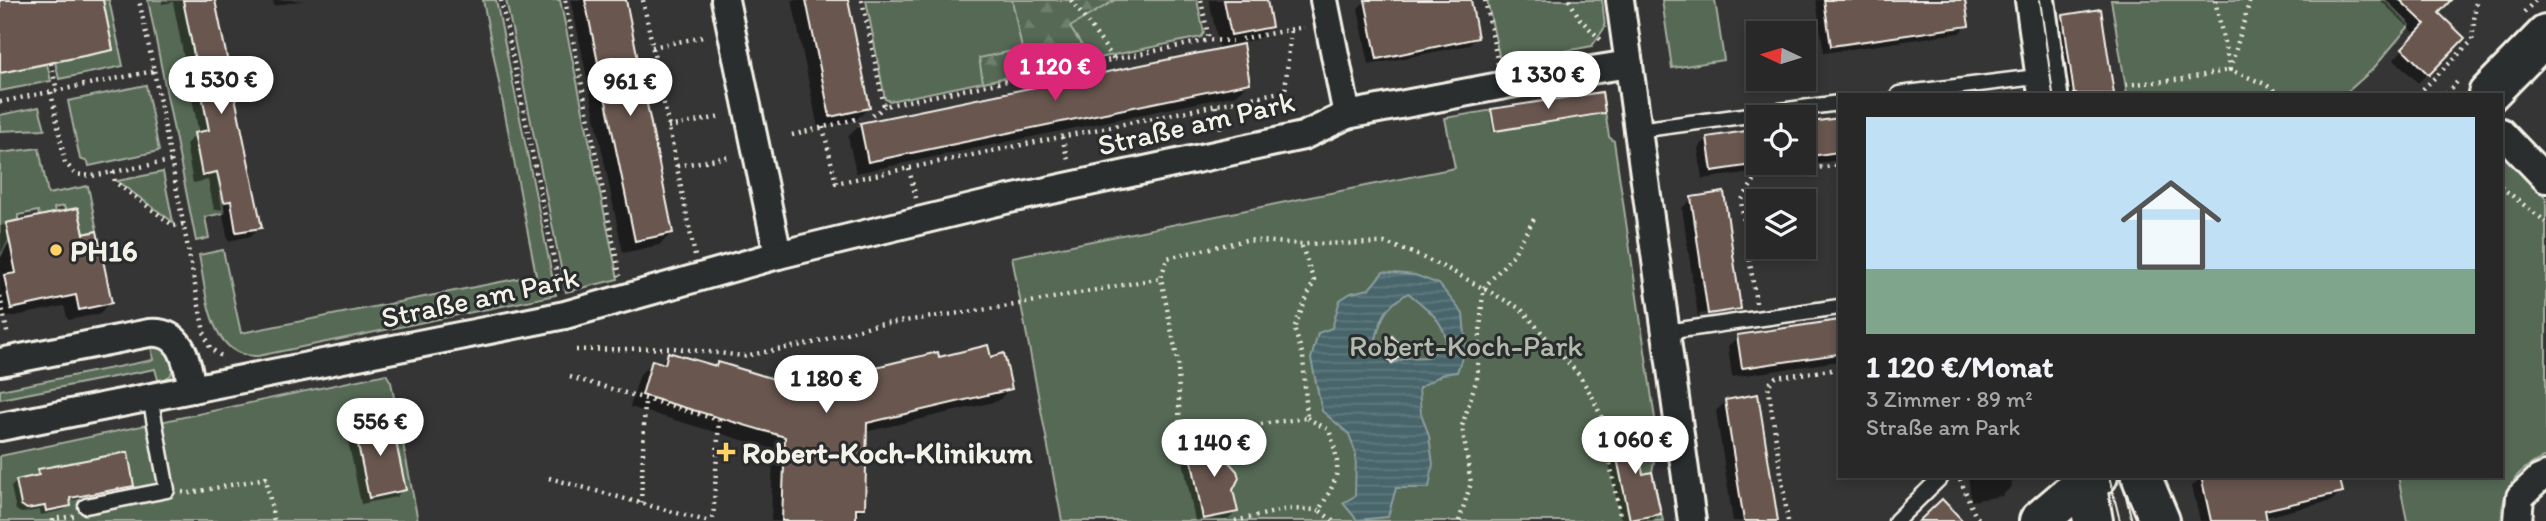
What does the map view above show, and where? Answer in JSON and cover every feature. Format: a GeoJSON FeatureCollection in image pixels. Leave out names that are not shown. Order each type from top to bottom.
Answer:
{"type":"FeatureCollection","features":[{"type":"Feature","properties":{"kind":"main road"},"geometry":{"type":"LineString","coordinates":[[2035,0],[2047,85]]}},
{"type":"Feature","properties":{"kind":"main road"},"geometry":{"type":"LineString","coordinates":[[2489,93],[2546,35]]}},
{"type":"Feature","properties":{"kind":"main road"},"geometry":{"type":"LineString","coordinates":[[2142,478],[2161,521]]}},
{"type":"Feature","properties":{"kind":"main road"},"geometry":{"type":"LineString","coordinates":[[2039,521],[2092,494]]}},
{"type":"Feature","properties":{"kind":"street"},"geometry":{"type":"LineString","coordinates":[[725,0],[778,255]]}},
{"type":"Feature","properties":{"kind":"street"},"geometry":{"type":"LineString","coordinates":[[1324,0],[1347,115]]}},
{"type":"Feature","properties":{"kind":"street"},"geometry":{"type":"LineString","coordinates":[[1620,0],[1692,521]]}},
{"type":"Feature","properties":{"kind":"street","name":"Straße am Park"},"geometry":{"type":"LineString","coordinates":[[0,427],[565,315],[778,255],[1005,200],[1303,136],[1347,115],[1629,64]]}},
{"type":"Feature","properties":{"kind":"street"},"geometry":{"type":"LineString","coordinates":[[2503,134],[2546,179]]}},
{"type":"Feature","properties":{"kind":"street"},"geometry":{"type":"LineString","coordinates":[[6,360],[161,333],[172,337],[183,352],[192,389]]}},
{"type":"Feature","properties":{"kind":"street"},"geometry":{"type":"LineString","coordinates":[[2518,521],[2520,497],[2546,476]]}},
{"type":"Feature","properties":{"kind":"lane"},"geometry":{"type":"LineString","coordinates":[[1921,93],[2047,85]]}},
{"type":"Feature","properties":{"kind":"lane"},"geometry":{"type":"LineString","coordinates":[[1638,130],[1838,103]]}},
{"type":"Feature","properties":{"kind":"lane"},"geometry":{"type":"LineString","coordinates":[[1666,332],[1838,307]]}},
{"type":"Feature","properties":{"kind":"lane"},"geometry":{"type":"LineString","coordinates":[[86,506],[167,490],[150,397]]}},
{"type":"Feature","properties":{"kind":"lane"},"geometry":{"type":"LineString","coordinates":[[1896,521],[1940,478]]}},
{"type":"Feature","properties":{"kind":"path"},"geometry":{"type":"LineString","coordinates":[[139,0],[205,337],[214,352],[227,359]]}},
{"type":"Feature","properties":{"kind":"path"},"geometry":{"type":"LineString","coordinates":[[501,0],[562,299]]}},
{"type":"Feature","properties":{"kind":"path"},"geometry":{"type":"LineString","coordinates":[[565,0],[622,284]]}},
{"type":"Feature","properties":{"kind":"path"},"geometry":{"type":"LineString","coordinates":[[643,0],[694,254]]}},
{"type":"Feature","properties":{"kind":"path"},"geometry":{"type":"LineString","coordinates":[[862,0],[884,106]]}},
{"type":"Feature","properties":{"kind":"path"},"geometry":{"type":"LineString","coordinates":[[1071,0],[1114,59]]}},
{"type":"Feature","properties":{"kind":"path"},"geometry":{"type":"LineString","coordinates":[[1201,0],[1209,40]]}},
{"type":"Feature","properties":{"kind":"path"},"geometry":{"type":"LineString","coordinates":[[1485,0],[1499,67]]}},
{"type":"Feature","properties":{"kind":"path"},"geometry":{"type":"LineString","coordinates":[[1569,0],[1580,19],[1602,40]]}},
{"type":"Feature","properties":{"kind":"path"},"geometry":{"type":"LineString","coordinates":[[2215,0],[2230,70]]}},
{"type":"Feature","properties":{"kind":"path"},"geometry":{"type":"LineString","coordinates":[[2230,70],[2250,0]]}},
{"type":"Feature","properties":{"kind":"path"},"geometry":{"type":"LineString","coordinates":[[2419,93],[2472,41],[2476,0]]}},
{"type":"Feature","properties":{"kind":"path"},"geometry":{"type":"LineString","coordinates":[[1242,39],[1304,27]]}},
{"type":"Feature","properties":{"kind":"path"},"geometry":{"type":"LineString","coordinates":[[823,127],[836,183],[1285,92],[1291,29]]}},
{"type":"Feature","properties":{"kind":"path"},"geometry":{"type":"LineString","coordinates":[[652,47],[703,37]]}},
{"type":"Feature","properties":{"kind":"path"},"geometry":{"type":"LineString","coordinates":[[872,115],[884,106],[1209,40],[1232,41]]}},
{"type":"Feature","properties":{"kind":"path"},"geometry":{"type":"LineString","coordinates":[[51,63],[65,162],[75,174],[83,177],[171,161]]}},
{"type":"Feature","properties":{"kind":"path"},"geometry":{"type":"LineString","coordinates":[[2126,85],[2184,79],[2230,70],[2265,84],[2278,93]]}},
{"type":"Feature","properties":{"kind":"path"},"geometry":{"type":"LineString","coordinates":[[0,102],[154,71]]}},
{"type":"Feature","properties":{"kind":"path"},"geometry":{"type":"LineString","coordinates":[[1216,106],[1221,128]]}},
{"type":"Feature","properties":{"kind":"path"},"geometry":{"type":"LineString","coordinates":[[668,127],[720,117]]}},
{"type":"Feature","properties":{"kind":"path"},"geometry":{"type":"LineString","coordinates":[[793,135],[860,118]]}},
{"type":"Feature","properties":{"kind":"path"},"geometry":{"type":"LineString","coordinates":[[1062,137],[1068,161]]}},
{"type":"Feature","properties":{"kind":"path"},"geometry":{"type":"LineString","coordinates":[[677,166],[728,156]]}},
{"type":"Feature","properties":{"kind":"path"},"geometry":{"type":"LineString","coordinates":[[1758,318],[1741,201],[1757,176],[1838,165]]}},
{"type":"Feature","properties":{"kind":"path"},"geometry":{"type":"LineString","coordinates":[[909,169],[916,200]]}},
{"type":"Feature","properties":{"kind":"path"},"geometry":{"type":"LineString","coordinates":[[113,172],[115,182],[174,226],[183,224]]}},
{"type":"Feature","properties":{"kind":"path"},"geometry":{"type":"LineString","coordinates":[[2503,189],[2546,222]]}},
{"type":"Feature","properties":{"kind":"path"},"geometry":{"type":"LineString","coordinates":[[1459,521],[1471,483],[1462,426],[1477,378],[1483,289],[1513,255],[1534,219]]}},
{"type":"Feature","properties":{"kind":"path"},"geometry":{"type":"LineString","coordinates":[[1174,455],[1180,446],[1178,363],[1161,278],[1167,257],[1246,240],[1301,244],[1385,243],[1448,269],[1521,309],[1579,374],[1601,416],[1621,521]]}},
{"type":"Feature","properties":{"kind":"path"},"geometry":{"type":"LineString","coordinates":[[1301,244],[1314,281],[1294,328],[1303,356],[1307,418]]}},
{"type":"Feature","properties":{"kind":"path"},"geometry":{"type":"LineString","coordinates":[[576,350],[673,348],[744,356],[813,343],[870,326],[1009,306],[1161,278]]}},
{"type":"Feature","properties":{"kind":"path"},"geometry":{"type":"LineString","coordinates":[[0,296],[6,360]]}},
{"type":"Feature","properties":{"kind":"path"},"geometry":{"type":"LineString","coordinates":[[1788,521],[1769,385],[1776,377],[1838,369]]}},
{"type":"Feature","properties":{"kind":"path"},"geometry":{"type":"LineString","coordinates":[[570,377],[719,420],[713,521]]}},
{"type":"Feature","properties":{"kind":"path"},"geometry":{"type":"LineString","coordinates":[[641,503],[645,399]]}},
{"type":"Feature","properties":{"kind":"path"},"geometry":{"type":"LineString","coordinates":[[1180,446],[1230,435],[1261,424],[1307,418],[1329,430],[1339,460],[1336,482],[1319,510]]}},
{"type":"Feature","properties":{"kind":"path"},"geometry":{"type":"LineString","coordinates":[[167,490],[190,493],[266,478],[275,521]]}},
{"type":"Feature","properties":{"kind":"path"},"geometry":{"type":"LineString","coordinates":[[549,478],[706,521]]}},
{"type":"Feature","properties":{"kind":"path"},"geometry":{"type":"LineString","coordinates":[[1958,478],[1975,515],[1981,521]]}},
{"type":"Feature","properties":{"kind":"path"},"geometry":{"type":"LineString","coordinates":[[1235,521],[1289,509],[1319,510],[1333,521]]}},
{"type":"Feature","properties":{"kind":"green space"},"geometry":{"type":"Polygon","coordinates":[[[103,0],[109,0],[123,66],[59,79],[55,62],[113,50],[103,0]]]}},
{"type":"Feature","properties":{"kind":"green space"},"geometry":{"type":"Polygon","coordinates":[[[148,0],[183,0],[209,130],[202,175],[217,172],[224,213],[205,217],[209,238],[196,241],[148,0]]]}},
{"type":"Feature","properties":{"kind":"green space"},"geometry":{"type":"Polygon","coordinates":[[[483,0],[496,0],[556,295],[258,356],[241,354],[229,346],[212,319],[199,255],[223,250],[241,333],[536,275],[483,0]]]}},
{"type":"Feature","properties":{"kind":"green space"},"geometry":{"type":"Polygon","coordinates":[[[506,0],[560,0],[618,279],[566,292],[506,0]]]}},
{"type":"Feature","properties":{"kind":"green space"},"geometry":{"type":"Polygon","coordinates":[[[866,0],[1197,0],[1204,33],[1201,37],[890,101],[885,99],[866,0]]]}},
{"type":"Feature","properties":{"kind":"green space"},"geometry":{"type":"Polygon","coordinates":[[[1012,0],[1115,0],[1070,27],[1091,60],[983,82],[979,58],[1022,49],[1012,0]]]}},
{"type":"Feature","properties":{"kind":"green space"},"geometry":{"type":"Polygon","coordinates":[[[1487,0],[1602,0],[1605,27],[1592,46],[1508,62],[1500,60],[1487,0]]]}},
{"type":"Feature","properties":{"kind":"green space"},"geometry":{"type":"Polygon","coordinates":[[[1662,0],[1715,0],[1724,60],[1672,68],[1662,0]]]}},
{"type":"Feature","properties":{"kind":"green space"},"geometry":{"type":"Polygon","coordinates":[[[2111,0],[2385,0],[2410,25],[2373,69],[2346,93],[2127,93],[2111,0]]]}},
{"type":"Feature","properties":{"kind":"green space"},"geometry":{"type":"Polygon","coordinates":[[[47,64],[51,81],[0,91],[0,73],[47,64]]]}},
{"type":"Feature","properties":{"kind":"green space"},"geometry":{"type":"Polygon","coordinates":[[[146,85],[159,151],[89,166],[88,162],[80,159],[68,101],[146,85]]]}},
{"type":"Feature","properties":{"kind":"green space","name":"Robert-Koch-Park"},"geometry":{"type":"Polygon","coordinates":[[[1602,92],[1609,137],[1614,141],[1658,439],[1652,472],[1663,521],[1062,521],[1012,257],[1455,168],[1445,118],[1602,92]]]}},
{"type":"Feature","properties":{"kind":"green space"},"geometry":{"type":"Polygon","coordinates":[[[39,107],[45,129],[0,131],[0,115],[39,107]]]}},
{"type":"Feature","properties":{"kind":"green space"},"geometry":{"type":"Polygon","coordinates":[[[39,148],[48,194],[88,186],[97,231],[84,234],[78,208],[65,210],[64,206],[54,208],[55,213],[39,216],[38,211],[18,215],[18,220],[6,223],[9,240],[0,257],[0,153],[39,148]]]}},
{"type":"Feature","properties":{"kind":"green space"},"geometry":{"type":"Polygon","coordinates":[[[2503,150],[2546,198],[2546,457],[2527,467],[2513,481],[2504,500],[2502,521],[2407,521],[2398,478],[2503,478],[2503,150]]]}},
{"type":"Feature","properties":{"kind":"green space"},"geometry":{"type":"Polygon","coordinates":[[[163,172],[173,222],[117,181],[163,172]]]}},
{"type":"Feature","properties":{"kind":"green space"},"geometry":{"type":"Polygon","coordinates":[[[151,345],[166,348],[174,360],[171,375],[159,383],[155,369],[0,399],[0,390],[153,360],[151,345]]]}},
{"type":"Feature","properties":{"kind":"green space"},"geometry":{"type":"Polygon","coordinates":[[[386,374],[391,382],[418,521],[0,521],[0,456],[386,374]]]}},
{"type":"Feature","properties":{"kind":"water"},"geometry":{"type":"Polygon","coordinates":[[[1383,272],[1415,275],[1439,284],[1463,314],[1466,346],[1457,372],[1443,374],[1419,388],[1421,413],[1429,436],[1433,464],[1429,488],[1396,488],[1388,517],[1357,520],[1343,503],[1355,496],[1356,454],[1349,434],[1322,411],[1311,359],[1318,333],[1332,328],[1340,300],[1351,293],[1369,289],[1383,272]],[[1408,293],[1385,314],[1375,343],[1392,363],[1406,358],[1428,357],[1446,342],[1438,321],[1408,293]]]}},
{"type":"Feature","properties":{"kind":"building"},"geometry":{"type":"Polygon","coordinates":[[[0,0],[103,0],[113,50],[0,73],[0,0]]]}},
{"type":"Feature","properties":{"kind":"building"},"geometry":{"type":"Polygon","coordinates":[[[183,0],[215,0],[262,228],[236,232],[231,201],[224,202],[217,172],[202,175],[194,133],[209,130],[183,0]]]}},
{"type":"Feature","properties":{"kind":"building"},"geometry":{"type":"Polygon","coordinates":[[[585,0],[626,0],[673,233],[635,241],[585,0]]]}},
{"type":"Feature","properties":{"kind":"building"},"geometry":{"type":"Polygon","coordinates":[[[806,0],[848,0],[870,108],[830,117],[806,0]]]}},
{"type":"Feature","properties":{"kind":"building"},"geometry":{"type":"Polygon","coordinates":[[[1224,0],[1267,0],[1272,27],[1231,35],[1224,0]]]}},
{"type":"Feature","properties":{"kind":"building"},"geometry":{"type":"Polygon","coordinates":[[[1365,0],[1471,0],[1478,38],[1377,59],[1365,0]]]}},
{"type":"Feature","properties":{"kind":"building"},"geometry":{"type":"Polygon","coordinates":[[[1824,0],[1965,0],[1969,26],[1831,46],[1824,0]]]}},
{"type":"Feature","properties":{"kind":"building"},"geometry":{"type":"Polygon","coordinates":[[[2400,0],[2451,0],[2439,13],[2465,38],[2429,75],[2402,48],[2425,24],[2400,0]]]}},
{"type":"Feature","properties":{"kind":"building"},"geometry":{"type":"Polygon","coordinates":[[[2101,9],[2114,93],[2074,93],[2063,15],[2101,9]]]}},
{"type":"Feature","properties":{"kind":"building"},"geometry":{"type":"Polygon","coordinates":[[[1243,44],[1250,83],[868,162],[860,123],[1243,44]]]}},
{"type":"Feature","properties":{"kind":"building"},"geometry":{"type":"Polygon","coordinates":[[[1602,92],[1605,113],[1495,131],[1491,109],[1602,92]]]}},
{"type":"Feature","properties":{"kind":"building"},"geometry":{"type":"Polygon","coordinates":[[[1838,118],[1838,152],[1816,155],[1816,121],[1838,118]]]}},
{"type":"Feature","properties":{"kind":"building"},"geometry":{"type":"Polygon","coordinates":[[[1746,131],[1746,166],[1712,171],[1707,137],[1746,131]]]}},
{"type":"Feature","properties":{"kind":"building"},"geometry":{"type":"Polygon","coordinates":[[[1724,192],[1741,309],[1708,314],[1691,197],[1724,192]]]}},
{"type":"Feature","properties":{"kind":"building","name":"PH16"},"geometry":{"type":"Polygon","coordinates":[[[78,208],[84,234],[97,231],[112,303],[79,310],[76,295],[11,309],[4,275],[16,273],[6,223],[78,208]]]}},
{"type":"Feature","properties":{"kind":"building"},"geometry":{"type":"Polygon","coordinates":[[[1838,320],[1838,354],[1742,368],[1737,335],[1838,320]]]}},
{"type":"Feature","properties":{"kind":"building"},"geometry":{"type":"Polygon","coordinates":[[[1392,336],[1405,350],[1392,363],[1378,349],[1392,336]]]}},
{"type":"Feature","properties":{"kind":"building"},"geometry":{"type":"Polygon","coordinates":[[[988,345],[991,357],[1004,353],[1012,389],[867,423],[865,508],[856,508],[856,521],[782,521],[785,437],[642,395],[652,360],[665,364],[668,352],[716,366],[718,362],[797,386],[938,352],[939,357],[988,345]]]}},
{"type":"Feature","properties":{"kind":"building"},"geometry":{"type":"Polygon","coordinates":[[[1758,394],[1778,521],[1744,521],[1730,433],[1725,400],[1758,394]]]}},
{"type":"Feature","properties":{"kind":"building"},"geometry":{"type":"Polygon","coordinates":[[[391,418],[406,490],[369,498],[354,425],[391,418]]]}},
{"type":"Feature","properties":{"kind":"building"},"geometry":{"type":"Polygon","coordinates":[[[1634,426],[1643,474],[1652,472],[1661,514],[1630,520],[1611,430],[1634,426]]]}},
{"type":"Feature","properties":{"kind":"building"},"geometry":{"type":"Polygon","coordinates":[[[1223,439],[1227,460],[1237,471],[1239,478],[1233,490],[1238,512],[1203,519],[1189,446],[1223,439]]]}},
{"type":"Feature","properties":{"kind":"building"},"geometry":{"type":"Polygon","coordinates":[[[128,452],[134,486],[70,498],[71,506],[46,511],[45,506],[27,509],[21,505],[16,480],[39,475],[38,469],[128,452]]]}},
{"type":"Feature","properties":{"kind":"building"},"geometry":{"type":"Polygon","coordinates":[[[2201,478],[2340,478],[2343,492],[2265,510],[2267,521],[2211,521],[2201,478]]]}},
{"type":"Feature","properties":{"kind":"building"},"geometry":{"type":"Polygon","coordinates":[[[1942,499],[1963,521],[1919,521],[1942,499]]]}},
{"type":"Feature","properties":{"kind":"tram line"},"geometry":{"type":"LineString","coordinates":[[2040,0],[2053,93]]}},
{"type":"Feature","properties":{"kind":"tram line"},"geometry":{"type":"LineString","coordinates":[[2109,478],[2120,521]]}},
{"type":"Feature","properties":{"kind":"tram line"},"geometry":{"type":"LineString","coordinates":[[2121,478],[2132,521]]}},
{"type":"Feature","properties":{"kind":"place","name":"PH16"},"geometry":{"type":"Point","coordinates":[56,250]}},
{"type":"Feature","properties":{"kind":"place","name":"Robert-Koch-Klinikum"},"geometry":{"type":"Point","coordinates":[726,452]}}]}
